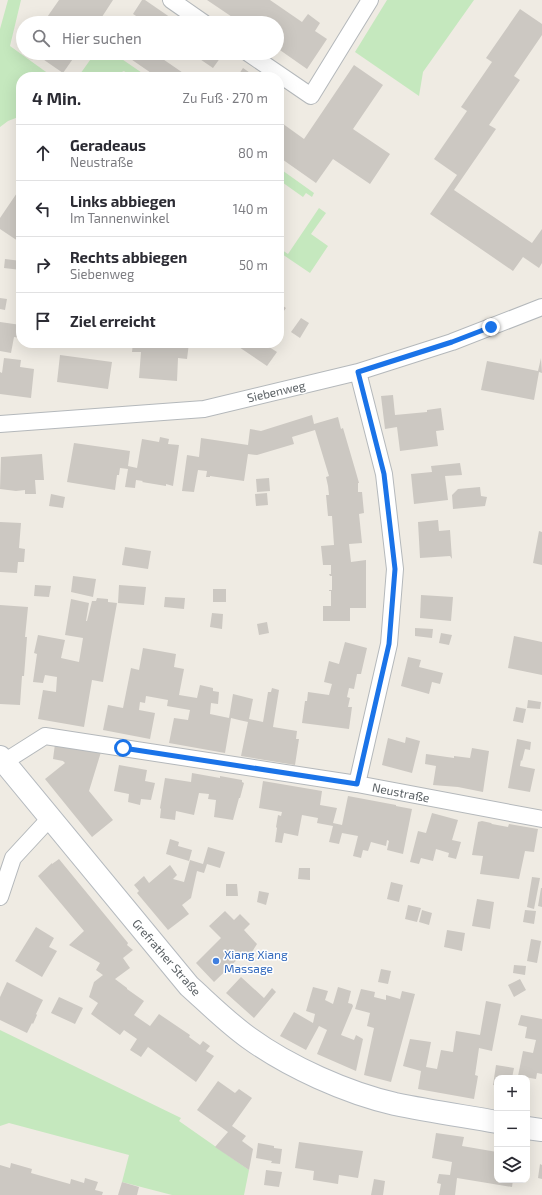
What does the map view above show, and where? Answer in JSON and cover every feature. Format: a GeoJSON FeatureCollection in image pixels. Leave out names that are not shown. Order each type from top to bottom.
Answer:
{"type":"FeatureCollection","features":[{"type":"Feature","properties":{"kind":"main road","name":"Grefrather Straße"},"geometry":{"type":"LineString","coordinates":[[2,760],[189,986],[248,1038],[292,1065],[312,1075],[355,1092],[394,1104],[494,1121]]}},
{"type":"Feature","properties":{"kind":"main road"},"geometry":{"type":"LineString","coordinates":[[530,1128],[542,1130]]}},
{"type":"Feature","properties":{"kind":"street"},"geometry":{"type":"LineString","coordinates":[[170,0],[194,16]]}},
{"type":"Feature","properties":{"kind":"street"},"geometry":{"type":"LineString","coordinates":[[284,78],[311,96],[370,0]]}},
{"type":"Feature","properties":{"kind":"street"},"geometry":{"type":"LineString","coordinates":[[258,60],[276,72]]}},
{"type":"Feature","properties":{"kind":"street","name":"Siebenweg"},"geometry":{"type":"LineString","coordinates":[[0,424],[204,408],[358,372],[452,342],[542,307]]}},
{"type":"Feature","properties":{"kind":"street"},"geometry":{"type":"LineString","coordinates":[[357,784],[389,644],[395,569],[384,474],[358,372]]}},
{"type":"Feature","properties":{"kind":"street","name":"Neustraße"},"geometry":{"type":"LineString","coordinates":[[2,760],[45,736],[357,784],[542,819]]}},
{"type":"Feature","properties":{"kind":"street"},"geometry":{"type":"LineString","coordinates":[[0,897],[13,858],[50,818]]}},
{"type":"Feature","properties":{"kind":"green space"},"geometry":{"type":"Polygon","coordinates":[[[8,0],[21,0],[10,46],[16,50],[16,60],[29,60],[46,72],[16,72],[16,118],[8,121],[0,127],[0,29],[8,0]]]}},
{"type":"Feature","properties":{"kind":"green space"},"geometry":{"type":"Polygon","coordinates":[[[387,0],[474,0],[423,72],[419,96],[355,52],[387,0]]]}},
{"type":"Feature","properties":{"kind":"green space"},"geometry":{"type":"Polygon","coordinates":[[[90,60],[123,60],[141,72],[124,71],[82,72],[90,60]]]}},
{"type":"Feature","properties":{"kind":"green space"},"geometry":{"type":"Polygon","coordinates":[[[284,172],[314,193],[312,197],[306,193],[303,197],[284,184],[284,172]]]}},
{"type":"Feature","properties":{"kind":"green space"},"geometry":{"type":"Polygon","coordinates":[[[319,208],[326,213],[311,234],[328,246],[310,273],[284,255],[284,251],[288,254],[319,208]]]}},
{"type":"Feature","properties":{"kind":"green space"},"geometry":{"type":"Polygon","coordinates":[[[0,1030],[181,1118],[179,1121],[249,1170],[244,1195],[172,1195],[122,1182],[129,1155],[9,1123],[0,1126],[0,1030]]]}},
{"type":"Feature","properties":{"kind":"building"},"geometry":{"type":"Polygon","coordinates":[[[59,0],[113,0],[103,16],[48,16],[59,0]]]}},
{"type":"Feature","properties":{"kind":"building"},"geometry":{"type":"Polygon","coordinates":[[[142,0],[145,0],[168,16],[136,16],[133,14],[142,0]]]}},
{"type":"Feature","properties":{"kind":"building"},"geometry":{"type":"Polygon","coordinates":[[[207,0],[270,0],[302,22],[308,14],[320,23],[315,31],[327,39],[307,69],[284,53],[284,16],[231,16],[207,0]]]}},
{"type":"Feature","properties":{"kind":"building"},"geometry":{"type":"Polygon","coordinates":[[[520,9],[542,24],[542,35],[514,76],[520,80],[489,125],[496,129],[454,190],[532,243],[542,229],[542,263],[539,268],[523,257],[513,271],[430,214],[457,175],[434,159],[467,111],[461,107],[492,62],[486,58],[520,9]]]}},
{"type":"Feature","properties":{"kind":"building"},"geometry":{"type":"Polygon","coordinates":[[[44,60],[72,60],[64,72],[44,60]]]}},
{"type":"Feature","properties":{"kind":"building"},"geometry":{"type":"Polygon","coordinates":[[[132,60],[164,60],[182,72],[150,72],[132,60]]]}},
{"type":"Feature","properties":{"kind":"building"},"geometry":{"type":"Polygon","coordinates":[[[201,60],[219,60],[213,68],[201,60]]]}},
{"type":"Feature","properties":{"kind":"building"},"geometry":{"type":"Polygon","coordinates":[[[354,65],[383,85],[353,129],[390,154],[370,184],[333,159],[316,183],[284,161],[284,125],[304,139],[354,65]]]}},
{"type":"Feature","properties":{"kind":"building"},"geometry":{"type":"Polygon","coordinates":[[[243,68],[249,72],[240,72],[243,68]]]}},
{"type":"Feature","properties":{"kind":"building"},"geometry":{"type":"Polygon","coordinates":[[[16,194],[16,240],[0,229],[0,218],[16,194]]]}},
{"type":"Feature","properties":{"kind":"building"},"geometry":{"type":"Polygon","coordinates":[[[5,259],[16,260],[16,269],[4,268],[5,259]]]}},
{"type":"Feature","properties":{"kind":"building"},"geometry":{"type":"Polygon","coordinates":[[[0,298],[7,299],[5,310],[0,309],[0,298]]]}},
{"type":"Feature","properties":{"kind":"building"},"geometry":{"type":"Polygon","coordinates":[[[301,318],[309,323],[300,338],[291,332],[301,318]]]}},
{"type":"Feature","properties":{"kind":"building"},"geometry":{"type":"Polygon","coordinates":[[[0,322],[16,324],[16,337],[14,337],[11,353],[0,351],[0,322]]]}},
{"type":"Feature","properties":{"kind":"building"},"geometry":{"type":"Polygon","coordinates":[[[132,348],[188,348],[187,359],[178,358],[177,381],[139,378],[141,352],[132,352],[132,348]]]}},
{"type":"Feature","properties":{"kind":"building"},"geometry":{"type":"Polygon","coordinates":[[[240,348],[271,348],[277,352],[267,366],[240,348]]]}},
{"type":"Feature","properties":{"kind":"building"},"geometry":{"type":"Polygon","coordinates":[[[60,355],[112,362],[108,389],[57,382],[60,355]]]}},
{"type":"Feature","properties":{"kind":"building"},"geometry":{"type":"Polygon","coordinates":[[[4,358],[21,360],[20,367],[34,369],[31,398],[0,394],[0,372],[2,373],[4,358]]]}},
{"type":"Feature","properties":{"kind":"building"},"geometry":{"type":"Polygon","coordinates":[[[541,358],[542,373],[539,372],[534,400],[481,390],[487,361],[538,371],[541,358]]]}},
{"type":"Feature","properties":{"kind":"building"},"geometry":{"type":"Polygon","coordinates":[[[393,395],[395,415],[427,412],[427,410],[441,408],[444,430],[436,431],[438,446],[400,451],[397,427],[385,429],[381,396],[393,395]]]}},
{"type":"Feature","properties":{"kind":"building"},"geometry":{"type":"Polygon","coordinates":[[[312,415],[314,424],[338,417],[341,429],[343,428],[359,483],[358,492],[362,492],[364,513],[359,514],[362,543],[349,544],[351,562],[366,560],[366,608],[350,608],[350,621],[323,621],[323,606],[331,606],[331,591],[329,590],[332,590],[332,576],[329,574],[331,574],[331,565],[323,565],[321,546],[334,545],[332,516],[328,516],[326,495],[329,495],[326,477],[329,476],[315,430],[292,437],[294,444],[257,455],[248,454],[244,481],[210,476],[206,477],[207,471],[198,470],[194,492],[182,491],[187,455],[199,457],[201,438],[248,445],[250,429],[261,431],[312,415]]]}},
{"type":"Feature","properties":{"kind":"building"},"geometry":{"type":"Polygon","coordinates":[[[160,437],[169,439],[168,444],[179,445],[173,486],[136,480],[135,488],[125,487],[128,469],[120,468],[119,475],[117,475],[115,490],[67,482],[74,443],[130,451],[128,466],[137,468],[142,439],[159,442],[160,437]]]}},
{"type":"Feature","properties":{"kind":"building"},"geometry":{"type":"Polygon","coordinates":[[[42,454],[44,480],[35,480],[36,494],[25,494],[25,490],[16,491],[0,489],[1,457],[42,454]]]}},
{"type":"Feature","properties":{"kind":"building"},"geometry":{"type":"Polygon","coordinates":[[[460,463],[462,475],[445,476],[448,500],[414,504],[411,474],[432,472],[431,466],[460,463]]]}},
{"type":"Feature","properties":{"kind":"building"},"geometry":{"type":"Polygon","coordinates":[[[269,478],[270,491],[257,492],[256,479],[269,478]]]}},
{"type":"Feature","properties":{"kind":"building"},"geometry":{"type":"Polygon","coordinates":[[[480,487],[481,496],[487,497],[485,506],[453,509],[452,495],[458,489],[480,487]]]}},
{"type":"Feature","properties":{"kind":"building"},"geometry":{"type":"Polygon","coordinates":[[[267,493],[268,505],[256,506],[255,494],[267,493]]]}},
{"type":"Feature","properties":{"kind":"building"},"geometry":{"type":"Polygon","coordinates":[[[51,494],[65,497],[63,508],[49,506],[51,494]]]}},
{"type":"Feature","properties":{"kind":"building"},"geometry":{"type":"Polygon","coordinates":[[[438,520],[439,531],[450,530],[452,559],[450,556],[420,558],[418,522],[438,520]]]}},
{"type":"Feature","properties":{"kind":"building"},"geometry":{"type":"Polygon","coordinates":[[[0,522],[21,523],[19,548],[25,549],[24,562],[18,562],[17,573],[0,572],[0,522]]]}},
{"type":"Feature","properties":{"kind":"building"},"geometry":{"type":"Polygon","coordinates":[[[539,531],[542,532],[542,565],[533,563],[539,531]]]}},
{"type":"Feature","properties":{"kind":"building"},"geometry":{"type":"Polygon","coordinates":[[[125,547],[151,551],[148,569],[122,565],[125,547]]]}},
{"type":"Feature","properties":{"kind":"building"},"geometry":{"type":"Polygon","coordinates":[[[73,576],[96,579],[93,597],[71,592],[73,576]]]}},
{"type":"Feature","properties":{"kind":"building"},"geometry":{"type":"Polygon","coordinates":[[[35,585],[51,586],[49,597],[34,596],[35,585]]]}},
{"type":"Feature","properties":{"kind":"building"},"geometry":{"type":"Polygon","coordinates":[[[119,585],[146,587],[144,605],[118,603],[119,585]]]}},
{"type":"Feature","properties":{"kind":"building"},"geometry":{"type":"Polygon","coordinates":[[[213,589],[226,589],[226,602],[213,602],[213,589]]]}},
{"type":"Feature","properties":{"kind":"building"},"geometry":{"type":"Polygon","coordinates":[[[421,595],[453,597],[451,621],[420,618],[421,595]]]}},
{"type":"Feature","properties":{"kind":"building"},"geometry":{"type":"Polygon","coordinates":[[[165,597],[185,598],[184,609],[164,607],[165,597]]]}},
{"type":"Feature","properties":{"kind":"building"},"geometry":{"type":"Polygon","coordinates":[[[97,598],[108,599],[108,602],[117,603],[103,682],[92,680],[84,727],[38,719],[43,690],[56,692],[57,677],[45,675],[43,683],[33,682],[37,654],[34,653],[38,635],[65,640],[61,658],[79,662],[83,638],[65,635],[71,599],[89,603],[87,621],[92,601],[96,601],[97,598]]]}},
{"type":"Feature","properties":{"kind":"building"},"geometry":{"type":"Polygon","coordinates":[[[0,605],[28,607],[25,637],[27,637],[24,676],[22,676],[20,705],[0,704],[0,605]]]}},
{"type":"Feature","properties":{"kind":"building"},"geometry":{"type":"Polygon","coordinates":[[[212,613],[223,614],[222,629],[210,627],[212,613]]]}},
{"type":"Feature","properties":{"kind":"building"},"geometry":{"type":"Polygon","coordinates":[[[267,622],[269,633],[259,635],[257,624],[267,622]]]}},
{"type":"Feature","properties":{"kind":"building"},"geometry":{"type":"Polygon","coordinates":[[[415,628],[433,629],[432,638],[415,636],[415,628]]]}},
{"type":"Feature","properties":{"kind":"building"},"geometry":{"type":"Polygon","coordinates":[[[441,633],[452,635],[449,645],[439,643],[441,633]]]}},
{"type":"Feature","properties":{"kind":"building"},"geometry":{"type":"Polygon","coordinates":[[[514,636],[542,642],[542,675],[508,668],[514,636]]]}},
{"type":"Feature","properties":{"kind":"building"},"geometry":{"type":"Polygon","coordinates":[[[345,642],[367,648],[361,674],[357,674],[354,689],[349,688],[347,697],[350,698],[348,707],[352,707],[349,729],[302,723],[305,701],[307,701],[308,692],[329,695],[332,684],[324,682],[329,661],[339,664],[345,642]]]}},
{"type":"Feature","properties":{"kind":"building"},"geometry":{"type":"Polygon","coordinates":[[[143,648],[176,654],[174,667],[184,669],[179,695],[197,698],[200,685],[213,688],[213,691],[219,692],[218,704],[211,703],[210,714],[229,718],[233,694],[253,699],[249,719],[263,722],[268,692],[271,692],[272,688],[279,690],[273,727],[297,731],[296,739],[299,739],[295,765],[241,756],[248,722],[231,718],[225,753],[169,743],[174,718],[188,720],[190,710],[167,706],[168,700],[146,696],[145,703],[140,702],[139,710],[155,713],[150,739],[103,730],[108,705],[123,708],[131,668],[139,670],[143,648]]]}},
{"type":"Feature","properties":{"kind":"building"},"geometry":{"type":"Polygon","coordinates":[[[408,657],[421,660],[419,667],[443,673],[440,684],[432,682],[429,694],[401,686],[408,657]]]}},
{"type":"Feature","properties":{"kind":"building"},"geometry":{"type":"Polygon","coordinates":[[[528,700],[541,702],[540,709],[527,708],[528,700]]]}},
{"type":"Feature","properties":{"kind":"building"},"geometry":{"type":"Polygon","coordinates":[[[516,707],[526,709],[523,723],[513,721],[516,707]]]}},
{"type":"Feature","properties":{"kind":"building"},"geometry":{"type":"Polygon","coordinates":[[[406,737],[420,741],[412,773],[382,765],[388,738],[405,743],[406,737]]]}},
{"type":"Feature","properties":{"kind":"building"},"geometry":{"type":"Polygon","coordinates":[[[517,739],[531,742],[530,750],[525,749],[520,766],[535,769],[530,792],[508,788],[517,739]]]}},
{"type":"Feature","properties":{"kind":"building"},"geometry":{"type":"Polygon","coordinates":[[[55,744],[101,752],[89,791],[113,820],[92,837],[45,779],[65,763],[63,761],[53,759],[55,744]]]}},
{"type":"Feature","properties":{"kind":"building"},"geometry":{"type":"Polygon","coordinates":[[[472,748],[489,751],[483,792],[458,787],[433,785],[436,766],[425,764],[426,754],[454,758],[454,756],[470,758],[472,748]]]}},
{"type":"Feature","properties":{"kind":"building"},"geometry":{"type":"Polygon","coordinates":[[[119,765],[147,770],[145,781],[155,783],[151,800],[141,799],[140,805],[128,802],[129,794],[114,791],[119,765]]]}},
{"type":"Feature","properties":{"kind":"building"},"geometry":{"type":"Polygon","coordinates":[[[192,773],[242,780],[244,783],[233,820],[214,817],[216,800],[208,799],[209,794],[199,793],[194,815],[176,811],[175,820],[160,818],[160,808],[165,778],[191,782],[192,773]]]}},
{"type":"Feature","properties":{"kind":"building"},"geometry":{"type":"Polygon","coordinates":[[[263,781],[322,791],[320,805],[337,808],[333,823],[342,825],[348,796],[412,809],[403,854],[387,850],[389,841],[387,840],[386,846],[371,842],[368,851],[363,850],[361,858],[353,856],[358,836],[342,833],[339,844],[329,842],[333,826],[317,823],[318,818],[302,815],[298,836],[284,833],[282,843],[275,842],[278,815],[281,816],[282,812],[259,808],[263,781]]]}},
{"type":"Feature","properties":{"kind":"building"},"geometry":{"type":"Polygon","coordinates":[[[432,813],[458,820],[452,840],[461,842],[456,859],[448,857],[449,853],[436,849],[433,861],[421,858],[419,864],[410,862],[418,831],[426,833],[432,813]]]}},
{"type":"Feature","properties":{"kind":"building"},"geometry":{"type":"Polygon","coordinates":[[[482,821],[508,827],[509,824],[538,829],[534,852],[525,851],[519,879],[480,874],[483,856],[472,855],[478,822],[482,821]]]}},
{"type":"Feature","properties":{"kind":"building"},"geometry":{"type":"Polygon","coordinates":[[[170,839],[179,842],[178,846],[192,850],[189,861],[166,854],[170,839]]]}},
{"type":"Feature","properties":{"kind":"building"},"geometry":{"type":"Polygon","coordinates":[[[208,847],[225,852],[220,868],[207,864],[204,873],[197,871],[191,898],[182,905],[189,914],[168,930],[137,893],[139,891],[134,885],[144,876],[149,883],[170,865],[177,875],[173,879],[184,882],[190,860],[203,864],[208,847]]]}},
{"type":"Feature","properties":{"kind":"building"},"geometry":{"type":"Polygon","coordinates":[[[59,859],[128,943],[127,945],[133,950],[123,958],[130,968],[115,979],[144,1001],[134,1015],[150,1026],[159,1014],[190,1035],[189,1037],[200,1045],[203,1041],[210,1046],[206,1051],[214,1056],[196,1082],[148,1047],[141,1057],[130,1050],[137,1039],[124,1030],[120,1035],[91,1014],[98,1003],[89,997],[94,982],[103,975],[96,970],[100,963],[69,945],[84,931],[38,876],[52,863],[59,859]]]}},
{"type":"Feature","properties":{"kind":"building"},"geometry":{"type":"Polygon","coordinates":[[[299,868],[310,868],[310,880],[298,879],[299,868]]]}},
{"type":"Feature","properties":{"kind":"building"},"geometry":{"type":"Polygon","coordinates":[[[532,877],[540,878],[534,909],[527,907],[532,877]]]}},
{"type":"Feature","properties":{"kind":"building"},"geometry":{"type":"Polygon","coordinates":[[[391,882],[403,885],[399,902],[387,899],[391,882]]]}},
{"type":"Feature","properties":{"kind":"building"},"geometry":{"type":"Polygon","coordinates":[[[226,884],[237,884],[238,896],[226,896],[226,884]]]}},
{"type":"Feature","properties":{"kind":"building"},"geometry":{"type":"Polygon","coordinates":[[[542,888],[542,907],[538,906],[542,888]]]}},
{"type":"Feature","properties":{"kind":"building"},"geometry":{"type":"Polygon","coordinates":[[[259,891],[269,893],[266,905],[257,902],[259,891]]]}},
{"type":"Feature","properties":{"kind":"building"},"geometry":{"type":"Polygon","coordinates":[[[477,899],[494,902],[490,929],[472,926],[477,899]]]}},
{"type":"Feature","properties":{"kind":"building"},"geometry":{"type":"Polygon","coordinates":[[[408,905],[421,908],[417,922],[405,919],[408,905]]]}},
{"type":"Feature","properties":{"kind":"building"},"geometry":{"type":"Polygon","coordinates":[[[422,910],[432,913],[429,925],[419,922],[422,910]]]}},
{"type":"Feature","properties":{"kind":"building"},"geometry":{"type":"Polygon","coordinates":[[[525,910],[536,911],[534,924],[523,922],[525,910]]]}},
{"type":"Feature","properties":{"kind":"building"},"geometry":{"type":"Polygon","coordinates":[[[225,911],[234,920],[240,914],[250,924],[244,930],[257,944],[246,959],[242,955],[214,982],[196,963],[221,938],[209,926],[225,911]]]}},
{"type":"Feature","properties":{"kind":"building"},"geometry":{"type":"Polygon","coordinates":[[[36,927],[54,938],[49,947],[57,951],[42,977],[15,961],[36,927]]]}},
{"type":"Feature","properties":{"kind":"building"},"geometry":{"type":"Polygon","coordinates":[[[447,930],[465,933],[462,951],[444,947],[447,930]]]}},
{"type":"Feature","properties":{"kind":"building"},"geometry":{"type":"Polygon","coordinates":[[[531,939],[541,941],[537,963],[527,961],[531,939]]]}},
{"type":"Feature","properties":{"kind":"building"},"geometry":{"type":"Polygon","coordinates":[[[514,965],[526,966],[525,975],[513,973],[514,965]]]}},
{"type":"Feature","properties":{"kind":"building"},"geometry":{"type":"Polygon","coordinates":[[[381,969],[391,971],[388,984],[378,982],[381,969]]]}},
{"type":"Feature","properties":{"kind":"building"},"geometry":{"type":"Polygon","coordinates":[[[241,977],[264,998],[272,988],[276,992],[254,1018],[226,993],[241,977]]]}},
{"type":"Feature","properties":{"kind":"building"},"geometry":{"type":"Polygon","coordinates":[[[520,979],[526,990],[514,997],[508,985],[520,979]]]}},
{"type":"Feature","properties":{"kind":"building"},"geometry":{"type":"Polygon","coordinates":[[[7,982],[43,1000],[33,1024],[32,1023],[27,1033],[0,1020],[0,997],[7,982]]]}},
{"type":"Feature","properties":{"kind":"building"},"geometry":{"type":"Polygon","coordinates":[[[313,987],[328,991],[325,1000],[333,1004],[338,987],[351,991],[348,1003],[352,1004],[353,1006],[341,1035],[354,1040],[356,1035],[363,1039],[356,1071],[317,1054],[327,1030],[319,1026],[306,1050],[280,1036],[294,1012],[313,1023],[315,1014],[306,1011],[313,987]]]}},
{"type":"Feature","properties":{"kind":"building"},"geometry":{"type":"Polygon","coordinates":[[[361,989],[375,992],[374,997],[386,1000],[386,995],[400,999],[402,991],[415,994],[391,1082],[364,1075],[374,1028],[367,1026],[370,1013],[355,1009],[361,989]]]}},
{"type":"Feature","properties":{"kind":"building"},"geometry":{"type":"Polygon","coordinates":[[[59,997],[83,1008],[75,1024],[51,1013],[59,997]]]}},
{"type":"Feature","properties":{"kind":"building"},"geometry":{"type":"Polygon","coordinates":[[[486,1001],[501,1004],[492,1051],[479,1048],[475,1075],[478,1076],[474,1099],[418,1089],[421,1071],[403,1066],[410,1039],[431,1042],[426,1067],[437,1069],[441,1050],[453,1052],[456,1031],[480,1035],[486,1001]]]}},
{"type":"Feature","properties":{"kind":"building"},"geometry":{"type":"Polygon","coordinates":[[[521,1015],[542,1019],[542,1074],[537,1073],[536,1079],[530,1078],[530,1075],[518,1075],[523,1051],[533,1053],[536,1040],[525,1038],[527,1027],[518,1025],[521,1015]]]}},
{"type":"Feature","properties":{"kind":"building"},"geometry":{"type":"Polygon","coordinates":[[[496,1065],[514,1068],[513,1075],[494,1075],[496,1065]]]}},
{"type":"Feature","properties":{"kind":"building"},"geometry":{"type":"Polygon","coordinates":[[[218,1081],[235,1093],[239,1089],[252,1098],[232,1126],[246,1136],[242,1141],[253,1149],[249,1170],[215,1147],[228,1132],[197,1110],[218,1081]]]}},
{"type":"Feature","properties":{"kind":"building"},"geometry":{"type":"Polygon","coordinates":[[[436,1133],[464,1137],[462,1146],[494,1151],[494,1183],[513,1183],[512,1187],[457,1178],[455,1195],[439,1195],[441,1184],[437,1183],[439,1174],[450,1175],[452,1162],[432,1158],[436,1133]]]}},
{"type":"Feature","properties":{"kind":"building"},"geometry":{"type":"Polygon","coordinates":[[[299,1142],[363,1151],[358,1178],[339,1175],[338,1184],[313,1180],[314,1171],[295,1168],[299,1142]]]}},
{"type":"Feature","properties":{"kind":"building"},"geometry":{"type":"Polygon","coordinates":[[[258,1143],[282,1149],[280,1164],[271,1163],[272,1161],[256,1158],[258,1143]]]}},
{"type":"Feature","properties":{"kind":"building"},"geometry":{"type":"Polygon","coordinates":[[[11,1163],[32,1169],[31,1173],[70,1184],[71,1179],[84,1183],[85,1178],[98,1182],[95,1190],[103,1192],[102,1195],[0,1195],[0,1165],[10,1168],[11,1163]]]}},
{"type":"Feature","properties":{"kind":"building"},"geometry":{"type":"Polygon","coordinates":[[[540,1164],[542,1165],[542,1179],[538,1178],[540,1164]]]}},
{"type":"Feature","properties":{"kind":"building"},"geometry":{"type":"Polygon","coordinates":[[[266,1170],[282,1172],[279,1187],[264,1185],[266,1170]]]}},
{"type":"Feature","properties":{"kind":"building"},"geometry":{"type":"Polygon","coordinates":[[[374,1179],[385,1181],[383,1195],[371,1195],[374,1179]]]}},
{"type":"Feature","properties":{"kind":"building"},"geometry":{"type":"Polygon","coordinates":[[[122,1182],[139,1187],[137,1195],[118,1195],[122,1182]]]}},
{"type":"Feature","properties":{"kind":"place","name":"Xiang Xiang Massage"},"geometry":{"type":"Point","coordinates":[216,961]}},
{"type":"Feature","properties":{"kind":"route"},"geometry":{"type":"LineString","coordinates":[[123,748],[357,784],[389,644],[395,569],[384,474],[358,372],[452,342],[491,327]]}}]}
